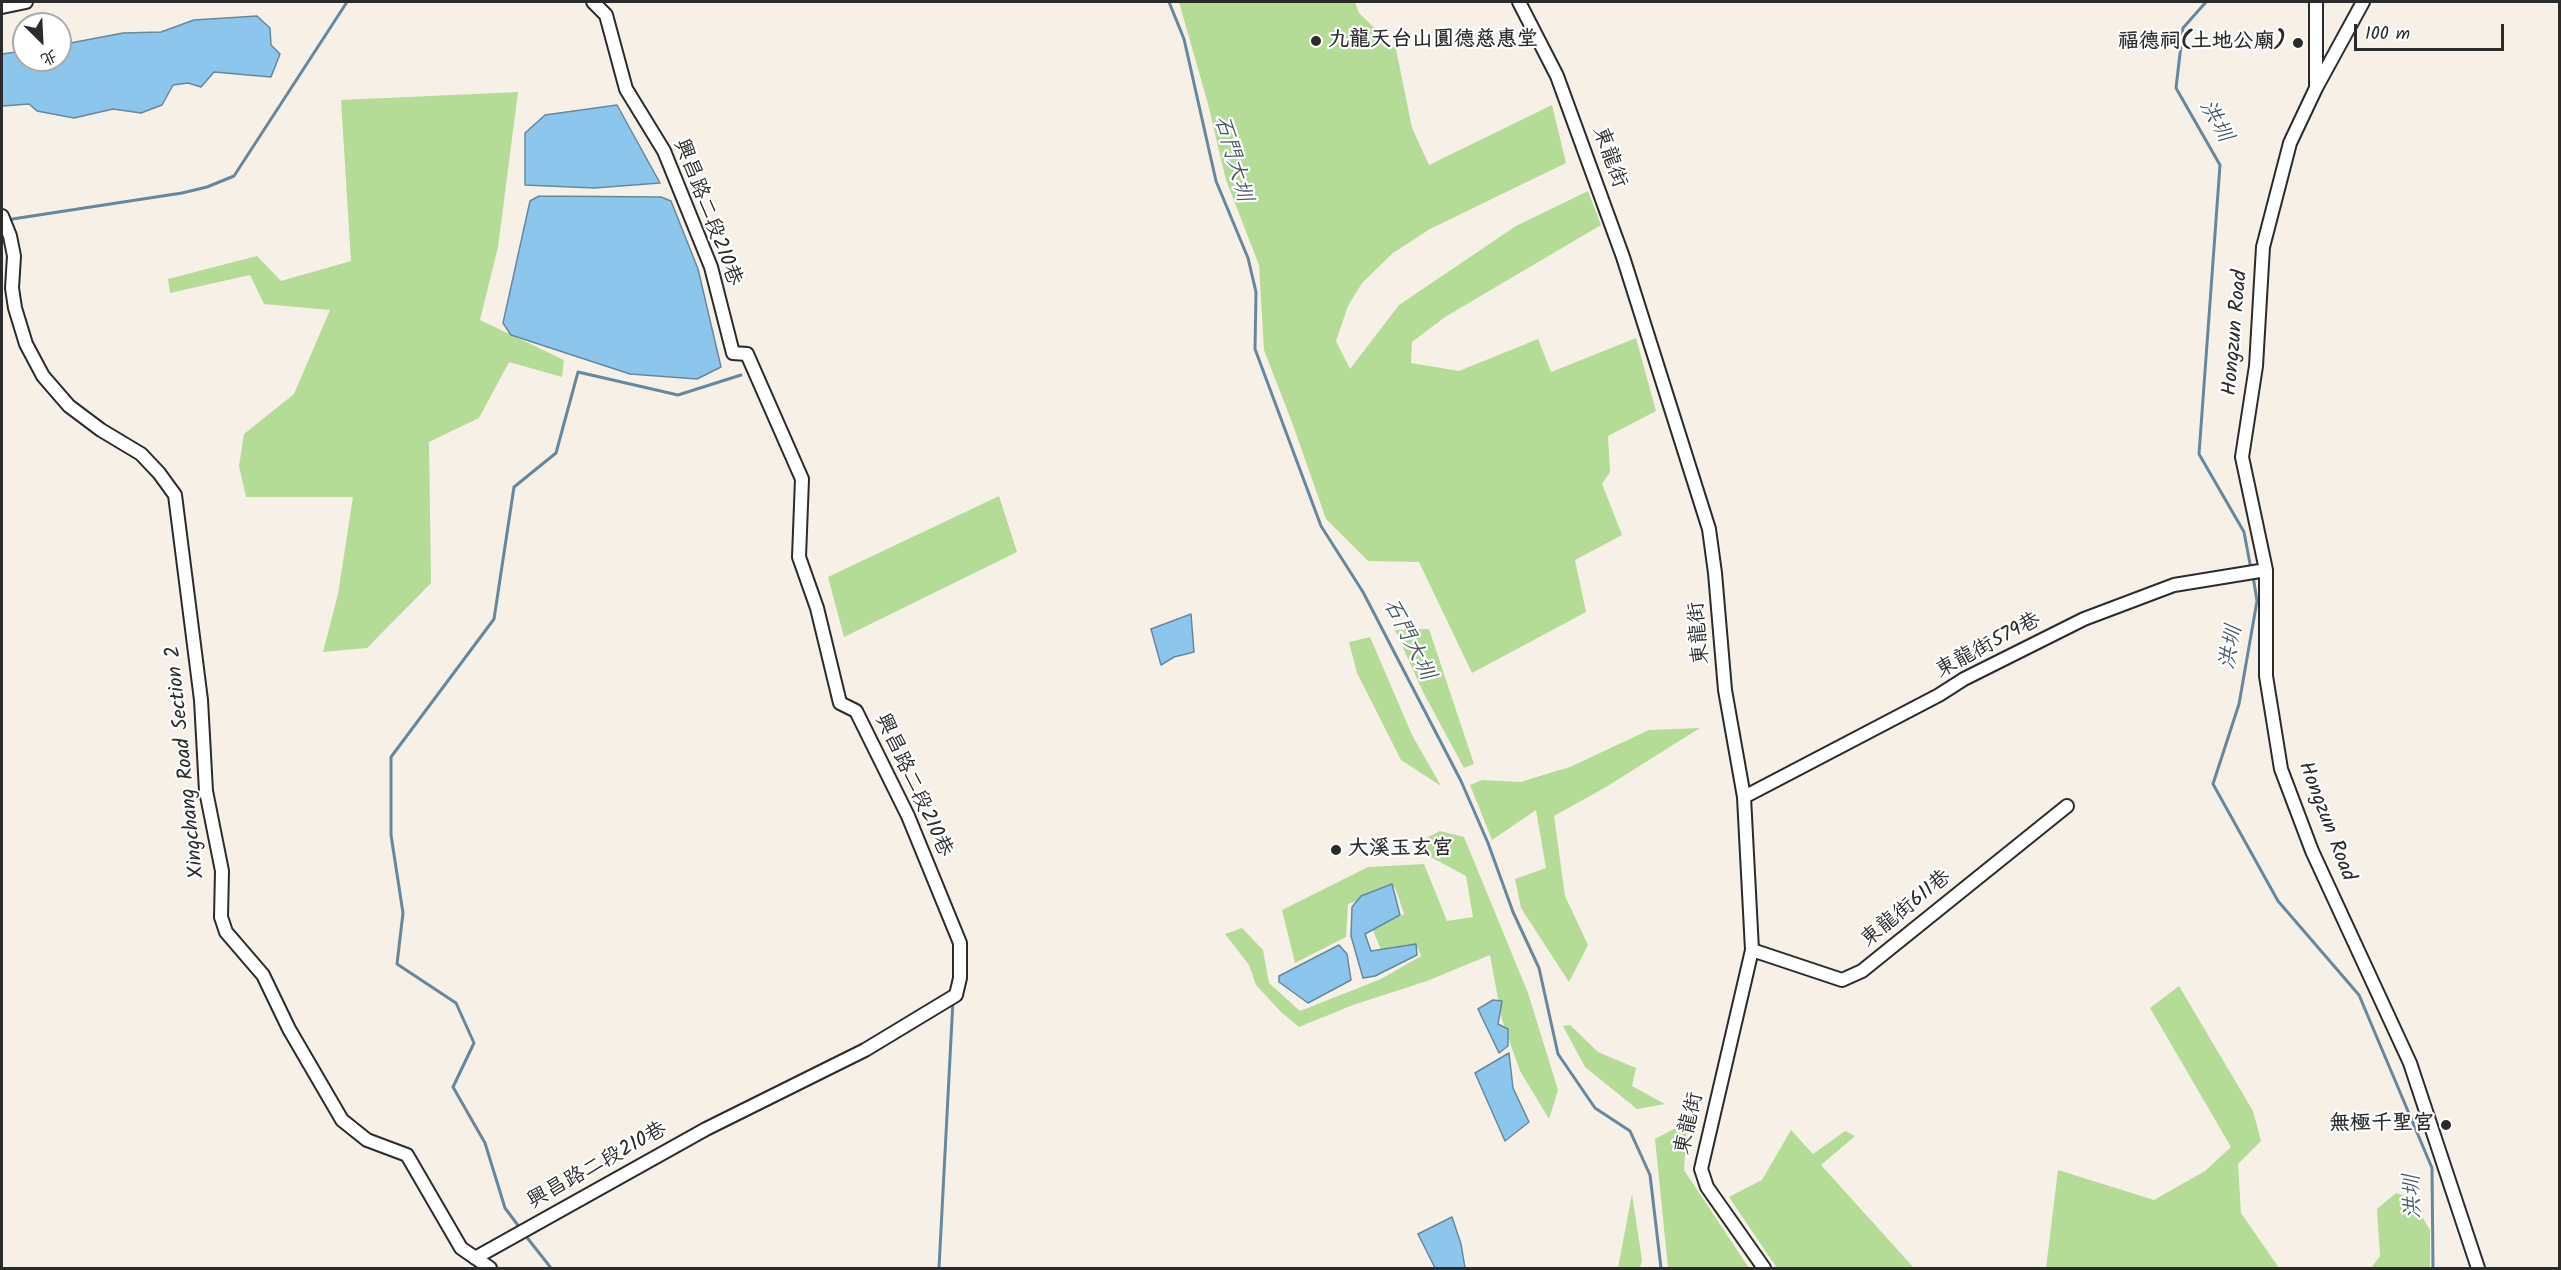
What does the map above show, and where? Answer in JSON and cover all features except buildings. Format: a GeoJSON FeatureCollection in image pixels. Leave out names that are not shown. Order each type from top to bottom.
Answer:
{"type":"FeatureCollection","features":[{"type":"Feature","properties":{"kind":"street"},"geometry":{"type":"LineString","coordinates":[[2,7],[26,2]]}},
{"type":"Feature","properties":{"kind":"street","name":"興昌路二段210巷"},"geometry":{"type":"LineString","coordinates":[[475,1258],[706,1129],[865,1050],[952,997],[960,978],[960,942],[908,816],[856,711],[840,704],[817,608],[799,557],[802,479],[747,354],[733,353],[711,267],[664,151],[626,89],[606,15],[593,2]]}},
{"type":"Feature","properties":{"kind":"street","name":"東龍街"},"geometry":{"type":"LineString","coordinates":[[1519,2],[1557,76],[1619,246],[1709,529],[1725,690],[1744,796],[1752,950],[1701,1169],[1707,1187],[1764,1269]]}},
{"type":"Feature","properties":{"kind":"street"},"geometry":{"type":"LineString","coordinates":[[2316,2],[2316,88]]}},
{"type":"Feature","properties":{"kind":"street","name":"Hongzun Road"},"geometry":{"type":"LineString","coordinates":[[2363,2],[2289,143],[2264,247],[2256,366],[2242,457],[2266,570],[2266,676],[2281,769],[2312,851],[2410,1063],[2478,1269]]}},
{"type":"Feature","properties":{"kind":"street","name":"Xingchang Road Section 2"},"geometry":{"type":"LineString","coordinates":[[3,223],[10,236],[14,256],[12,288],[15,308],[26,344],[43,376],[69,406],[101,430],[141,454],[175,495],[201,700],[206,791],[222,871],[221,917],[226,932],[263,975],[289,1029],[342,1120],[367,1140],[407,1155],[461,1248],[490,1269]]}},
{"type":"Feature","properties":{"kind":"street","name":"東龍街579巷"},"geometry":{"type":"LineString","coordinates":[[1744,796],[1939,695],[1964,679],[2084,619],[2174,585],[2266,570]]}},
{"type":"Feature","properties":{"kind":"street","name":"東龍街611巷"},"geometry":{"type":"LineString","coordinates":[[1752,950],[1842,980],[1862,971],[2067,806]]}},
{"type":"Feature","properties":{"kind":"green space"},"geometry":{"type":"Polygon","coordinates":[[[1179,2],[1355,2],[1359,13],[1396,49],[1412,128],[1429,165],[1552,105],[1566,163],[1430,229],[1393,253],[1362,283],[1348,306],[1336,341],[1350,369],[1399,305],[1516,226],[1588,191],[1601,225],[1445,317],[1412,342],[1411,363],[1459,371],[1538,339],[1551,372],[1636,338],[1656,411],[1608,436],[1610,472],[1602,484],[1622,535],[1575,560],[1586,612],[1472,673],[1419,562],[1368,561],[1326,519],[1264,350],[1259,265],[1226,180],[1208,104],[1179,2]]]}},
{"type":"Feature","properties":{"kind":"green space"},"geometry":{"type":"Polygon","coordinates":[[[518,92],[498,247],[480,320],[564,360],[562,377],[509,362],[479,418],[429,442],[431,583],[367,648],[323,652],[338,594],[353,497],[246,497],[239,466],[244,434],[294,394],[330,310],[264,304],[250,275],[170,293],[168,279],[257,256],[281,281],[351,261],[341,100],[518,92]]]}},
{"type":"Feature","properties":{"kind":"green space"},"geometry":{"type":"Polygon","coordinates":[[[999,496],[1017,552],[844,637],[828,577],[999,496]]]}},
{"type":"Feature","properties":{"kind":"green space"},"geometry":{"type":"Polygon","coordinates":[[[1429,629],[1474,764],[1464,768],[1423,692],[1395,630],[1429,629]]]}},
{"type":"Feature","properties":{"kind":"green space"},"geometry":{"type":"Polygon","coordinates":[[[1370,637],[1412,735],[1441,786],[1401,760],[1357,673],[1349,642],[1370,637]]]}},
{"type":"Feature","properties":{"kind":"green space"},"geometry":{"type":"Polygon","coordinates":[[[1700,728],[1606,787],[1554,816],[1565,896],[1588,945],[1569,982],[1521,908],[1515,879],[1546,868],[1536,810],[1492,840],[1470,785],[1482,780],[1520,782],[1570,767],[1649,730],[1700,728]]]}},
{"type":"Feature","properties":{"kind":"green space"},"geometry":{"type":"Polygon","coordinates":[[[1440,831],[1464,837],[1528,993],[1558,1090],[1549,1119],[1520,1071],[1502,1020],[1490,955],[1427,981],[1353,1005],[1299,1027],[1281,1012],[1256,985],[1249,965],[1225,934],[1242,928],[1263,950],[1269,983],[1300,1011],[1381,979],[1421,956],[1418,948],[1381,950],[1373,930],[1404,914],[1395,887],[1348,904],[1346,937],[1295,963],[1282,910],[1368,867],[1424,864],[1447,921],[1473,917],[1466,876],[1425,854],[1420,841],[1440,831]]]}},
{"type":"Feature","properties":{"kind":"green space"},"geometry":{"type":"Polygon","coordinates":[[[2179,986],[2253,1111],[2261,1141],[2238,1164],[2241,1213],[2279,1268],[2046,1268],[2058,1170],[2154,1200],[2205,1171],[2231,1147],[2150,1008],[2179,986]]]}},
{"type":"Feature","properties":{"kind":"green space"},"geometry":{"type":"Polygon","coordinates":[[[1570,1025],[1598,1052],[1636,1068],[1632,1086],[1665,1104],[1637,1109],[1585,1067],[1563,1026],[1570,1025]]]}},
{"type":"Feature","properties":{"kind":"green space"},"geometry":{"type":"Polygon","coordinates":[[[1687,1122],[1684,1170],[1749,1268],[1668,1268],[1655,1139],[1687,1122]]]}},
{"type":"Feature","properties":{"kind":"green space"},"geometry":{"type":"Polygon","coordinates":[[[1791,1130],[1813,1154],[1845,1131],[1855,1136],[1821,1165],[1914,1268],[1777,1268],[1729,1197],[1762,1180],[1791,1130]]]}},
{"type":"Feature","properties":{"kind":"green space"},"geometry":{"type":"Polygon","coordinates":[[[2396,1193],[2411,1198],[2430,1230],[2430,1268],[2371,1268],[2380,1256],[2377,1209],[2396,1193]]]}},
{"type":"Feature","properties":{"kind":"green space"},"geometry":{"type":"Polygon","coordinates":[[[1632,1194],[1642,1260],[1640,1268],[1618,1268],[1632,1194]]]}},
{"type":"Feature","properties":{"kind":"water"},"geometry":{"type":"Polygon","coordinates":[[[257,16],[270,28],[271,45],[280,54],[271,77],[214,72],[201,87],[188,83],[173,85],[162,105],[141,113],[113,109],[74,118],[37,111],[29,104],[2,106],[2,54],[12,53],[12,72],[72,72],[72,43],[123,33],[161,32],[194,20],[257,16]]]}},
{"type":"Feature","properties":{"kind":"water"},"geometry":{"type":"Polygon","coordinates":[[[617,105],[660,183],[594,188],[525,185],[525,133],[545,115],[617,105]]]}},
{"type":"Feature","properties":{"kind":"water"},"geometry":{"type":"Polygon","coordinates":[[[539,196],[661,197],[671,201],[698,269],[721,367],[697,379],[630,374],[511,335],[503,323],[530,201],[539,196]]]}},
{"type":"Feature","properties":{"kind":"water"},"geometry":{"type":"Polygon","coordinates":[[[1191,614],[1194,652],[1174,657],[1161,665],[1151,629],[1191,614]]]}},
{"type":"Feature","properties":{"kind":"water"},"geometry":{"type":"Polygon","coordinates":[[[1392,884],[1400,915],[1365,934],[1371,951],[1416,944],[1417,955],[1375,976],[1363,978],[1351,936],[1352,907],[1361,896],[1392,884]]]}},
{"type":"Feature","properties":{"kind":"water"},"geometry":{"type":"Polygon","coordinates":[[[1339,945],[1347,954],[1351,980],[1308,1003],[1279,982],[1279,976],[1339,945]]]}},
{"type":"Feature","properties":{"kind":"water"},"geometry":{"type":"Polygon","coordinates":[[[1493,1000],[1502,1001],[1498,1024],[1508,1029],[1508,1046],[1499,1053],[1478,1009],[1493,1000]]]}},
{"type":"Feature","properties":{"kind":"water"},"geometry":{"type":"Polygon","coordinates":[[[1509,1053],[1513,1088],[1529,1122],[1505,1141],[1475,1073],[1509,1053]]]}},
{"type":"Feature","properties":{"kind":"water"},"geometry":{"type":"Polygon","coordinates":[[[1452,1217],[1461,1244],[1465,1268],[1435,1268],[1418,1234],[1452,1217]]]}},
{"type":"Feature","properties":{"kind":"waterway"},"geometry":{"type":"LineString","coordinates":[[6,220],[182,193],[207,187],[234,176],[347,2]]}},
{"type":"Feature","properties":{"kind":"waterway","name":"石門大圳"},"geometry":{"type":"LineString","coordinates":[[1169,2],[1184,39],[1216,181],[1248,258],[1256,292],[1255,349],[1321,526],[1363,592],[1461,781],[1488,843],[1513,912],[1539,968],[1558,1054],[1595,1108],[1630,1131],[1650,1175],[1661,1268]]}},
{"type":"Feature","properties":{"kind":"waterway","name":"洪圳"},"geometry":{"type":"LineString","coordinates":[[2206,2],[2183,28],[2176,88],[2220,165],[2199,454],[2244,532],[2251,569]]}},
{"type":"Feature","properties":{"kind":"waterway"},"geometry":{"type":"LineString","coordinates":[[520,1228],[505,1208],[485,1143],[453,1087],[474,1043],[456,1003],[397,964],[403,913],[391,835],[391,757],[494,619],[514,487],[556,453],[578,372],[678,395],[741,375]]}},
{"type":"Feature","properties":{"kind":"waterway","name":"洪圳"},"geometry":{"type":"LineString","coordinates":[[2253,576],[2257,601],[2239,704],[2213,784],[2278,901],[2359,995],[2432,1168],[2433,1268]]}},
{"type":"Feature","properties":{"kind":"waterway"},"geometry":{"type":"LineString","coordinates":[[939,1268],[953,1000]]}},
{"type":"Feature","properties":{"kind":"waterway"},"geometry":{"type":"LineString","coordinates":[[525,1235],[551,1268]]}},
{"type":"Feature","properties":{"kind":"place","name":"九龍天台山圓德慈惠堂"},"geometry":{"type":"Point","coordinates":[1316,41]}},
{"type":"Feature","properties":{"kind":"place","name":"福德祠(土地公廟)"},"geometry":{"type":"Point","coordinates":[2298,43]}},
{"type":"Feature","properties":{"kind":"place","name":"大溪玉玄宮"},"geometry":{"type":"Point","coordinates":[1336,850]}},
{"type":"Feature","properties":{"kind":"place","name":"無極千聖宮"},"geometry":{"type":"Point","coordinates":[2446,1125]}}]}
